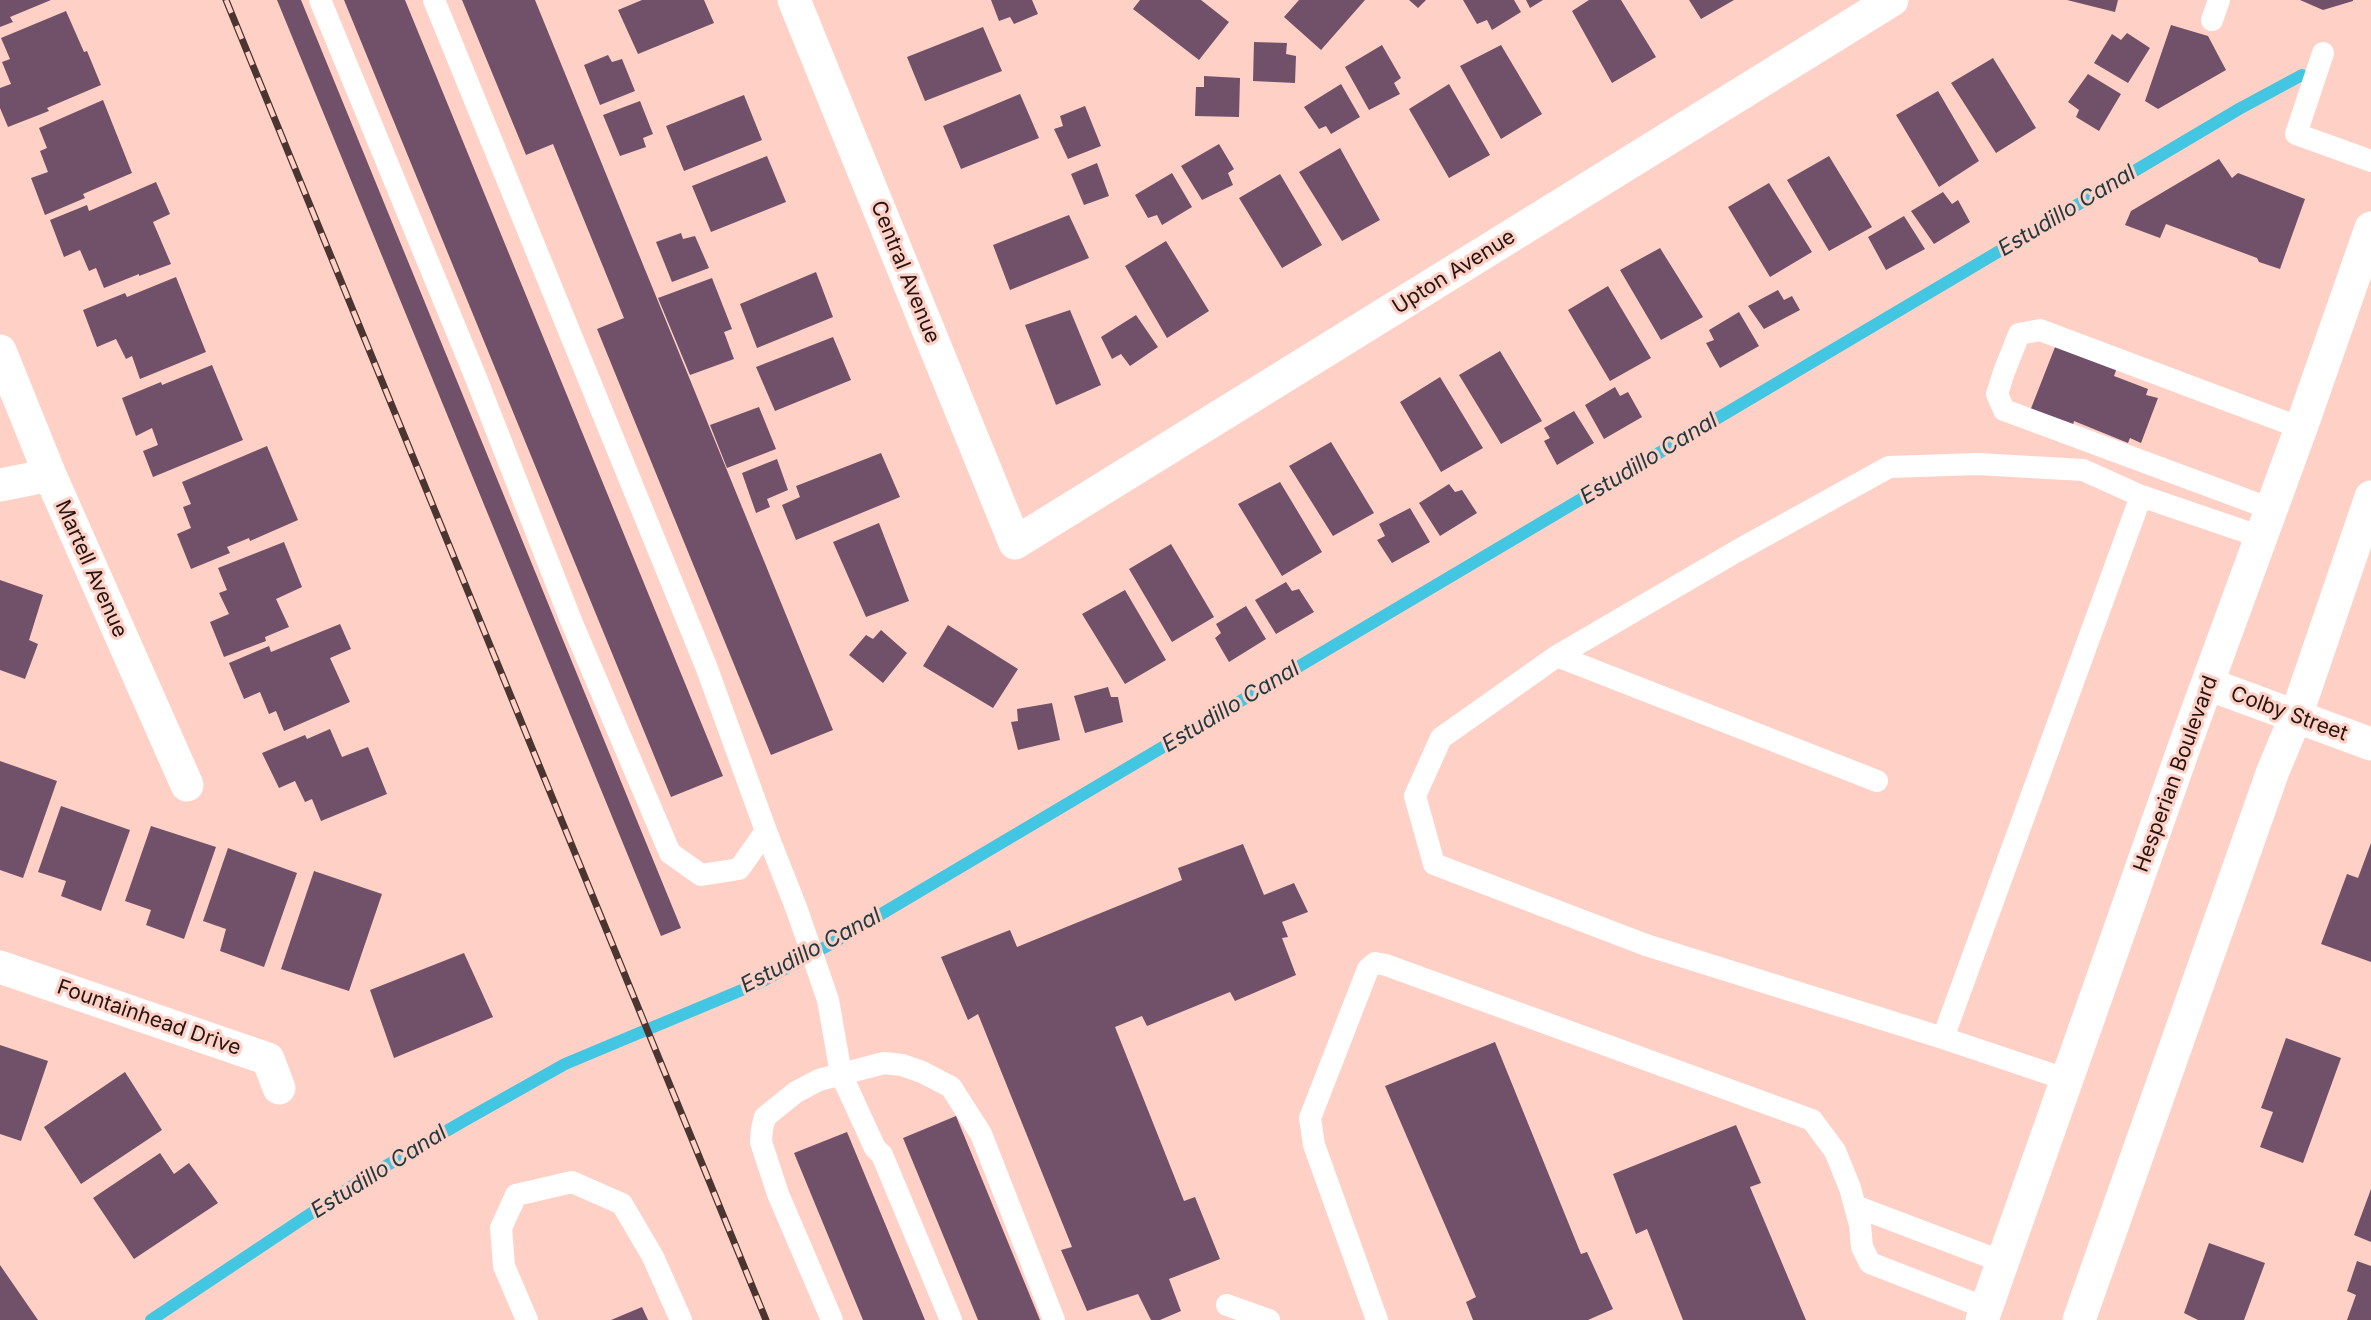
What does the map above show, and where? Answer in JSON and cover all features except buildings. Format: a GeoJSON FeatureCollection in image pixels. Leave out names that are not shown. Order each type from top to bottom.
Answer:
{"type":"FeatureCollection","features":[{"type":"Feature","properties":{"kind":"street","name":"Central Avenue"},"geometry":{"type":"LineString","coordinates":[[794,0],[1015,543]]}},
{"type":"Feature","properties":{"kind":"street","name":"Upton Avenue"},"geometry":{"type":"LineString","coordinates":[[1015,543],[1892,0]]}},
{"type":"Feature","properties":{"kind":"street","name":"Hesperian Boulevard"},"geometry":{"type":"LineString","coordinates":[[1984,1314],[2371,228]]}},
{"type":"Feature","properties":{"kind":"street","name":"Martell Avenue"},"geometry":{"type":"LineString","coordinates":[[0,351],[50,475],[187,785]]}},
{"type":"Feature","properties":{"kind":"street"},"geometry":{"type":"LineString","coordinates":[[0,485],[50,475]]}},
{"type":"Feature","properties":{"kind":"street"},"geometry":{"type":"LineString","coordinates":[[2079,1320],[2273,771],[2296,716],[2371,497]]}},
{"type":"Feature","properties":{"kind":"street","name":"Colby Street"},"geometry":{"type":"LineString","coordinates":[[2208,684],[2371,744]]}},
{"type":"Feature","properties":{"kind":"street","name":"Fountainhead Drive"},"geometry":{"type":"LineString","coordinates":[[0,967],[268,1059],[279,1088]]}},
{"type":"Feature","properties":{"kind":"lane"},"geometry":{"type":"LineString","coordinates":[[320,0],[476,378],[572,622],[670,853],[701,875],[739,868],[766,831]]}},
{"type":"Feature","properties":{"kind":"lane"},"geometry":{"type":"LineString","coordinates":[[435,0],[706,666],[828,1000],[840,1074],[875,1148],[882,1155],[951,1320]]}},
{"type":"Feature","properties":{"kind":"lane"},"geometry":{"type":"LineString","coordinates":[[2323,53],[2296,134],[2371,161]]}},
{"type":"Feature","properties":{"kind":"lane"},"geometry":{"type":"LineString","coordinates":[[2266,523],[2004,410],[1996,394],[2004,372],[2019,334],[2040,330],[2301,428]]}},
{"type":"Feature","properties":{"kind":"lane"},"geometry":{"type":"LineString","coordinates":[[2068,1080],[1646,945],[1434,864],[1415,796],[1441,738],[1557,657],[1737,551],[1889,467],[1978,464],[2083,470],[2141,496],[2266,523]]}},
{"type":"Feature","properties":{"kind":"lane"},"geometry":{"type":"LineString","coordinates":[[1942,1038],[2141,496]]}},
{"type":"Feature","properties":{"kind":"lane"},"geometry":{"type":"LineString","coordinates":[[1557,657],[1877,781]]}},
{"type":"Feature","properties":{"kind":"lane"},"geometry":{"type":"LineString","coordinates":[[1377,1320],[1314,1144],[1310,1118],[1368,969],[1375,963],[1386,965],[1812,1120],[1835,1151],[1855,1206],[1862,1247],[1870,1263],[1984,1314]]}},
{"type":"Feature","properties":{"kind":"lane"},"geometry":{"type":"LineString","coordinates":[[832,1320],[778,1194],[765,1156],[761,1142],[765,1117],[796,1092],[819,1080],[884,1063],[903,1065],[951,1087],[981,1134],[1054,1320]]}},
{"type":"Feature","properties":{"kind":"lane"},"geometry":{"type":"LineString","coordinates":[[527,1320],[504,1266],[501,1228],[516,1195],[572,1182],[622,1204],[653,1257],[681,1320]]}},
{"type":"Feature","properties":{"kind":"lane"},"geometry":{"type":"LineString","coordinates":[[1855,1206],[2003,1262]]}},
{"type":"Feature","properties":{"kind":"lane"},"geometry":{"type":"LineString","coordinates":[[1227,1305],[1269,1320]]}},
{"type":"Feature","properties":{"kind":"waterway","name":"Estudillo Canal"},"geometry":{"type":"LineString","coordinates":[[151,1320],[358,1182],[565,1064],[761,982],[829,945],[2239,109],[2302,75]]}},
{"type":"Feature","properties":{"kind":"railway"},"geometry":{"type":"LineString","coordinates":[[226,0],[766,1320]]}}]}
